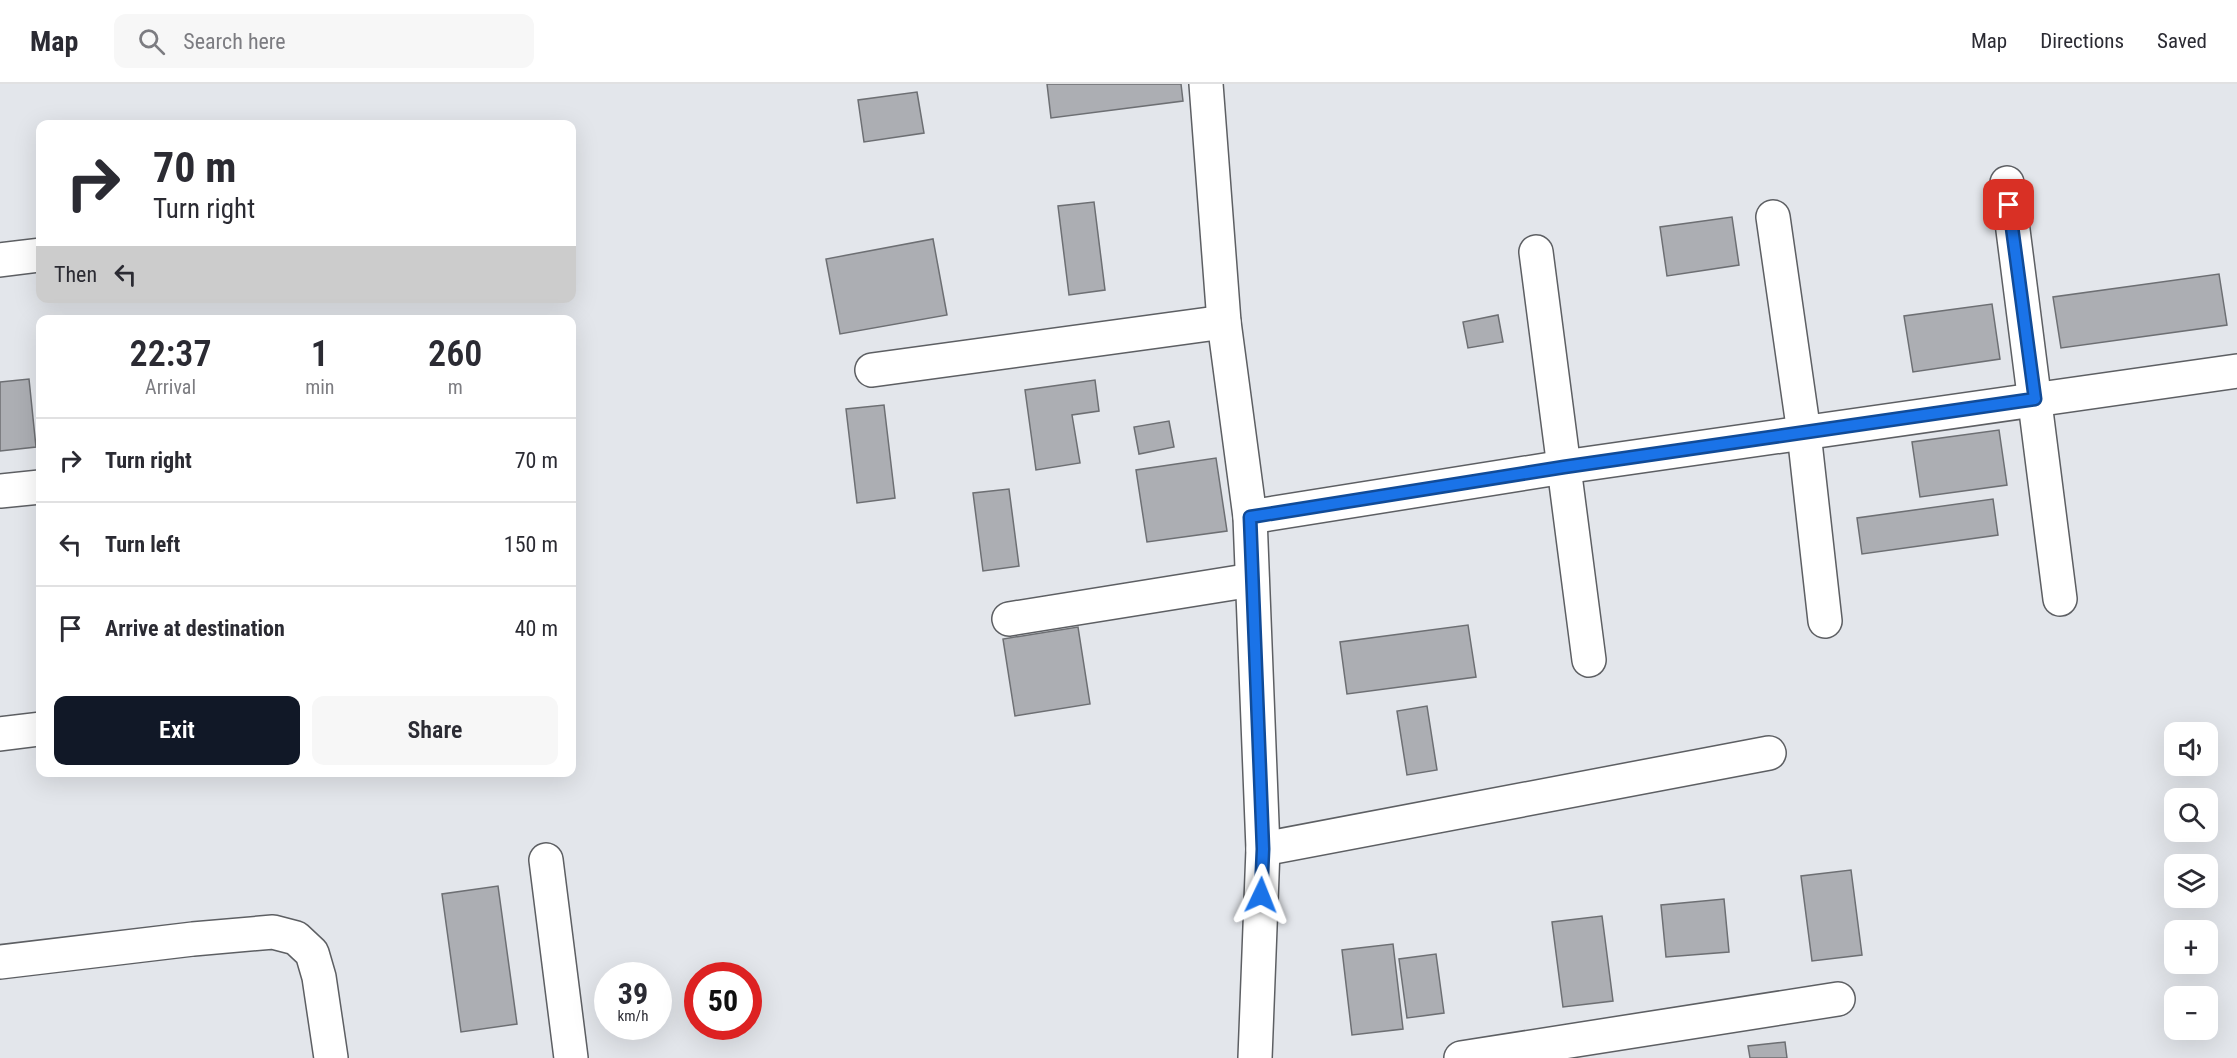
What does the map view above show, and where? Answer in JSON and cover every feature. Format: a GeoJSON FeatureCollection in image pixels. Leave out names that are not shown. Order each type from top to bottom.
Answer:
{"type":"FeatureCollection","features":[{"type":"Feature","properties":{"kind":"street"},"geometry":{"type":"LineString","coordinates":[[1206,84],[1224,322],[1250,517],[1263,849],[1255,1058]]}},
{"type":"Feature","properties":{"kind":"street"},"geometry":{"type":"LineString","coordinates":[[2007,183],[2060,599]]}},
{"type":"Feature","properties":{"kind":"street"},"geometry":{"type":"LineString","coordinates":[[1773,217],[1804,433],[1825,621]]}},
{"type":"Feature","properties":{"kind":"street"},"geometry":{"type":"LineString","coordinates":[[1536,252],[1589,660]]}},
{"type":"Feature","properties":{"kind":"street"},"geometry":{"type":"LineString","coordinates":[[0,260],[36,256]]}},
{"type":"Feature","properties":{"kind":"street"},"geometry":{"type":"LineString","coordinates":[[872,370],[1224,322]]}},
{"type":"Feature","properties":{"kind":"street"},"geometry":{"type":"LineString","coordinates":[[1250,517],[1564,467],[2237,371]]}},
{"type":"Feature","properties":{"kind":"street"},"geometry":{"type":"LineString","coordinates":[[0,491],[36,487]]}},
{"type":"Feature","properties":{"kind":"street"},"geometry":{"type":"LineString","coordinates":[[1009,619],[1252,580]]}},
{"type":"Feature","properties":{"kind":"street"},"geometry":{"type":"LineString","coordinates":[[0,734],[36,730]]}},
{"type":"Feature","properties":{"kind":"street"},"geometry":{"type":"LineString","coordinates":[[1263,849],[1769,753]]}},
{"type":"Feature","properties":{"kind":"street"},"geometry":{"type":"LineString","coordinates":[[546,860],[571,1058]]}},
{"type":"Feature","properties":{"kind":"street"},"geometry":{"type":"LineString","coordinates":[[0,962],[273,932],[296,939],[312,953],[319,977],[331,1058]]}},
{"type":"Feature","properties":{"kind":"street"},"geometry":{"type":"LineString","coordinates":[[1461,1058],[1838,999]]}},
{"type":"Feature","properties":{"kind":"building"},"geometry":{"type":"Polygon","coordinates":[[[1047,84],[1181,84],[1183,101],[1051,118],[1047,84]]]}},
{"type":"Feature","properties":{"kind":"building"},"geometry":{"type":"Polygon","coordinates":[[[917,92],[924,133],[864,142],[858,100],[917,92]]]}},
{"type":"Feature","properties":{"kind":"building"},"geometry":{"type":"Polygon","coordinates":[[[1094,202],[1105,290],[1069,295],[1058,206],[1094,202]]]}},
{"type":"Feature","properties":{"kind":"building"},"geometry":{"type":"Polygon","coordinates":[[[1732,217],[1739,265],[1667,276],[1660,227],[1732,217]]]}},
{"type":"Feature","properties":{"kind":"building"},"geometry":{"type":"Polygon","coordinates":[[[933,239],[947,315],[840,334],[826,259],[933,239]]]}},
{"type":"Feature","properties":{"kind":"building"},"geometry":{"type":"Polygon","coordinates":[[[2219,274],[2227,325],[2061,348],[2053,297],[2219,274]]]}},
{"type":"Feature","properties":{"kind":"building"},"geometry":{"type":"Polygon","coordinates":[[[1992,304],[2000,359],[1913,372],[1904,316],[1992,304]]]}},
{"type":"Feature","properties":{"kind":"building"},"geometry":{"type":"Polygon","coordinates":[[[1498,315],[1503,342],[1468,348],[1463,322],[1498,315]]]}},
{"type":"Feature","properties":{"kind":"building"},"geometry":{"type":"Polygon","coordinates":[[[29,379],[36,447],[0,451],[0,382],[29,379]]]}},
{"type":"Feature","properties":{"kind":"building"},"geometry":{"type":"Polygon","coordinates":[[[1095,380],[1099,411],[1072,415],[1080,463],[1036,470],[1025,390],[1095,380]]]}},
{"type":"Feature","properties":{"kind":"building"},"geometry":{"type":"Polygon","coordinates":[[[884,405],[895,498],[857,503],[846,409],[884,405]]]}},
{"type":"Feature","properties":{"kind":"building"},"geometry":{"type":"Polygon","coordinates":[[[1169,421],[1174,447],[1139,454],[1134,427],[1169,421]]]}},
{"type":"Feature","properties":{"kind":"building"},"geometry":{"type":"Polygon","coordinates":[[[1999,430],[2007,485],[1920,497],[1912,442],[1999,430]]]}},
{"type":"Feature","properties":{"kind":"building"},"geometry":{"type":"Polygon","coordinates":[[[1216,458],[1227,531],[1147,542],[1136,470],[1216,458]]]}},
{"type":"Feature","properties":{"kind":"building"},"geometry":{"type":"Polygon","coordinates":[[[1009,489],[1019,566],[983,571],[973,493],[1009,489]]]}},
{"type":"Feature","properties":{"kind":"building"},"geometry":{"type":"Polygon","coordinates":[[[1993,499],[1998,535],[1862,554],[1857,518],[1993,499]]]}},
{"type":"Feature","properties":{"kind":"building"},"geometry":{"type":"Polygon","coordinates":[[[1468,625],[1476,677],[1347,694],[1340,642],[1468,625]]]}},
{"type":"Feature","properties":{"kind":"building"},"geometry":{"type":"Polygon","coordinates":[[[1078,627],[1090,704],[1015,716],[1003,639],[1078,627]]]}},
{"type":"Feature","properties":{"kind":"building"},"geometry":{"type":"Polygon","coordinates":[[[1427,706],[1437,770],[1407,775],[1397,711],[1427,706]]]}},
{"type":"Feature","properties":{"kind":"building"},"geometry":{"type":"Polygon","coordinates":[[[1851,870],[1862,955],[1812,961],[1801,876],[1851,870]]]}},
{"type":"Feature","properties":{"kind":"building"},"geometry":{"type":"Polygon","coordinates":[[[498,886],[517,1024],[461,1032],[442,894],[498,886]]]}},
{"type":"Feature","properties":{"kind":"building"},"geometry":{"type":"Polygon","coordinates":[[[1724,899],[1729,952],[1666,957],[1661,905],[1724,899]]]}},
{"type":"Feature","properties":{"kind":"building"},"geometry":{"type":"Polygon","coordinates":[[[1602,916],[1613,1001],[1563,1007],[1552,922],[1602,916]]]}},
{"type":"Feature","properties":{"kind":"building"},"geometry":{"type":"Polygon","coordinates":[[[1393,944],[1403,1029],[1352,1035],[1342,950],[1393,944]]]}},
{"type":"Feature","properties":{"kind":"building"},"geometry":{"type":"Polygon","coordinates":[[[1436,954],[1444,1013],[1407,1018],[1399,959],[1436,954]]]}},
{"type":"Feature","properties":{"kind":"building"},"geometry":{"type":"Polygon","coordinates":[[[1785,1042],[1787,1058],[1750,1058],[1748,1046],[1785,1042]]]}},
{"type":"Feature","properties":{"kind":"route"},"geometry":{"type":"LineString","coordinates":[[1261,895],[1263,849],[1250,517],[1564,467],[2035,399],[2009,205]]}}]}
